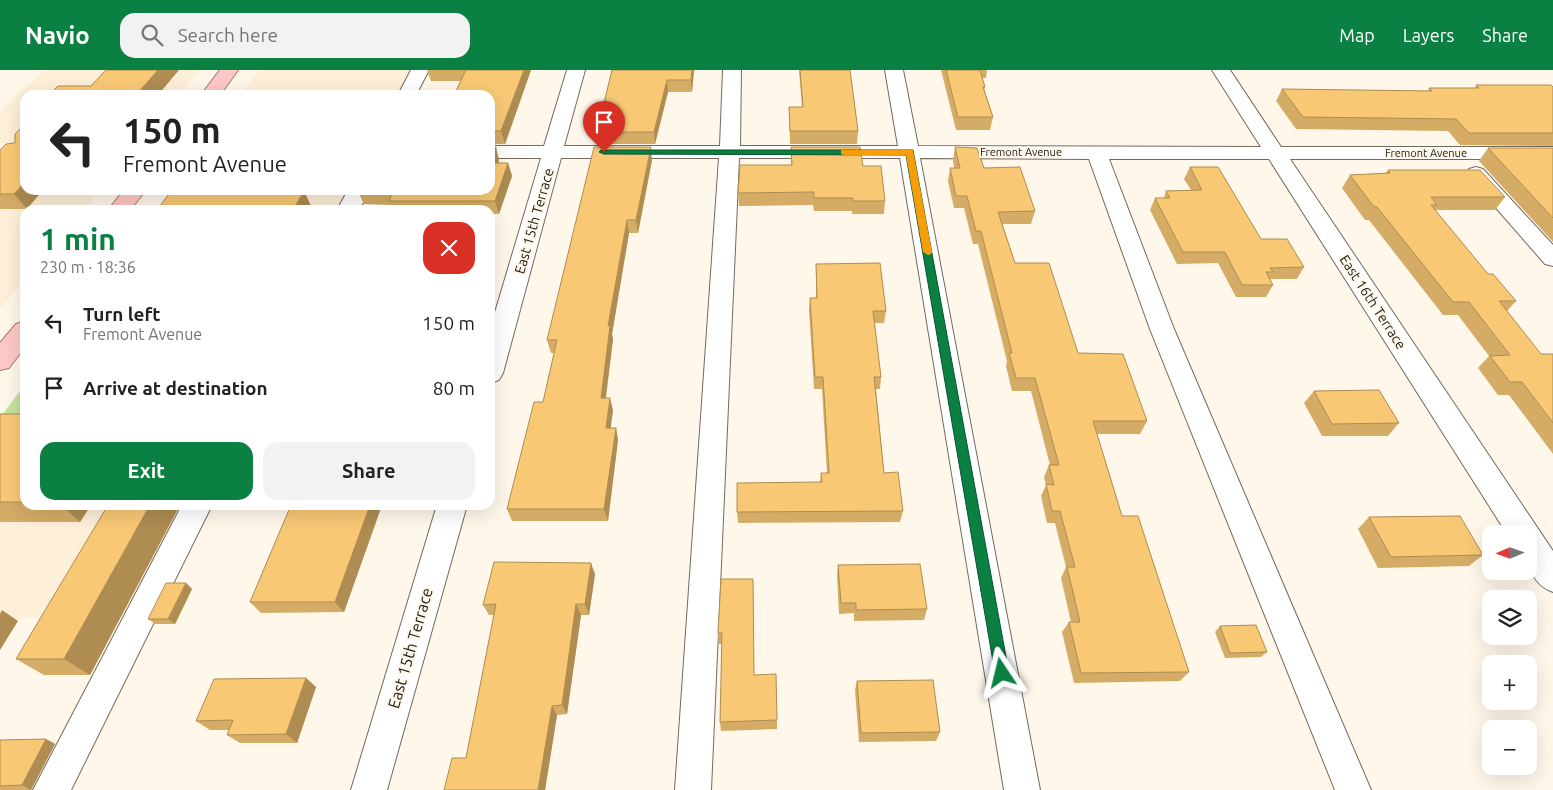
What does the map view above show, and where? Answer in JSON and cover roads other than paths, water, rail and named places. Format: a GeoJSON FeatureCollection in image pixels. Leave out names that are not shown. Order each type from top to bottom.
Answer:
{"type":"FeatureCollection","features":[{"type":"Feature","properties":{"kind":"main road"},"geometry":{"type":"LineString","coordinates":[[214,90],[229,70]]}},
{"type":"Feature","properties":{"kind":"main road"},"geometry":{"type":"LineString","coordinates":[[123,205],[131,195]]}},
{"type":"Feature","properties":{"kind":"main road"},"geometry":{"type":"LineString","coordinates":[[0,361],[20,336]]}},
{"type":"Feature","properties":{"kind":"street"},"geometry":{"type":"LineString","coordinates":[[410,90],[420,70]]}},
{"type":"Feature","properties":{"kind":"street","name":"East 15th Terrace"},"geometry":{"type":"LineString","coordinates":[[495,356],[576,70]]}},
{"type":"Feature","properties":{"kind":"street"},"geometry":{"type":"LineString","coordinates":[[693,790],[732,70]]}},
{"type":"Feature","properties":{"kind":"street"},"geometry":{"type":"LineString","coordinates":[[894,70],[1022,790]]}},
{"type":"Feature","properties":{"kind":"street","name":"East 16th Terrace"},"geometry":{"type":"LineString","coordinates":[[1222,70],[1518,525]]}},
{"type":"Feature","properties":{"kind":"street","name":"Fremont Avenue"},"geometry":{"type":"LineString","coordinates":[[495,152],[1553,153]]}},
{"type":"Feature","properties":{"kind":"street"},"geometry":{"type":"LineString","coordinates":[[1096,152],[1111,186],[1162,328],[1353,790]]}},
{"type":"Feature","properties":{"kind":"street"},"geometry":{"type":"LineString","coordinates":[[1458,153],[1553,259]]}},
{"type":"Feature","properties":{"kind":"street"},"geometry":{"type":"LineString","coordinates":[[51,790],[195,510]]}},
{"type":"Feature","properties":{"kind":"street","name":"East 15th Terrace"},"geometry":{"type":"LineString","coordinates":[[369,790],[451,510]]}},
{"type":"Feature","properties":{"kind":"street"},"geometry":{"type":"LineString","coordinates":[[1538,554],[1553,578]]}}]}
